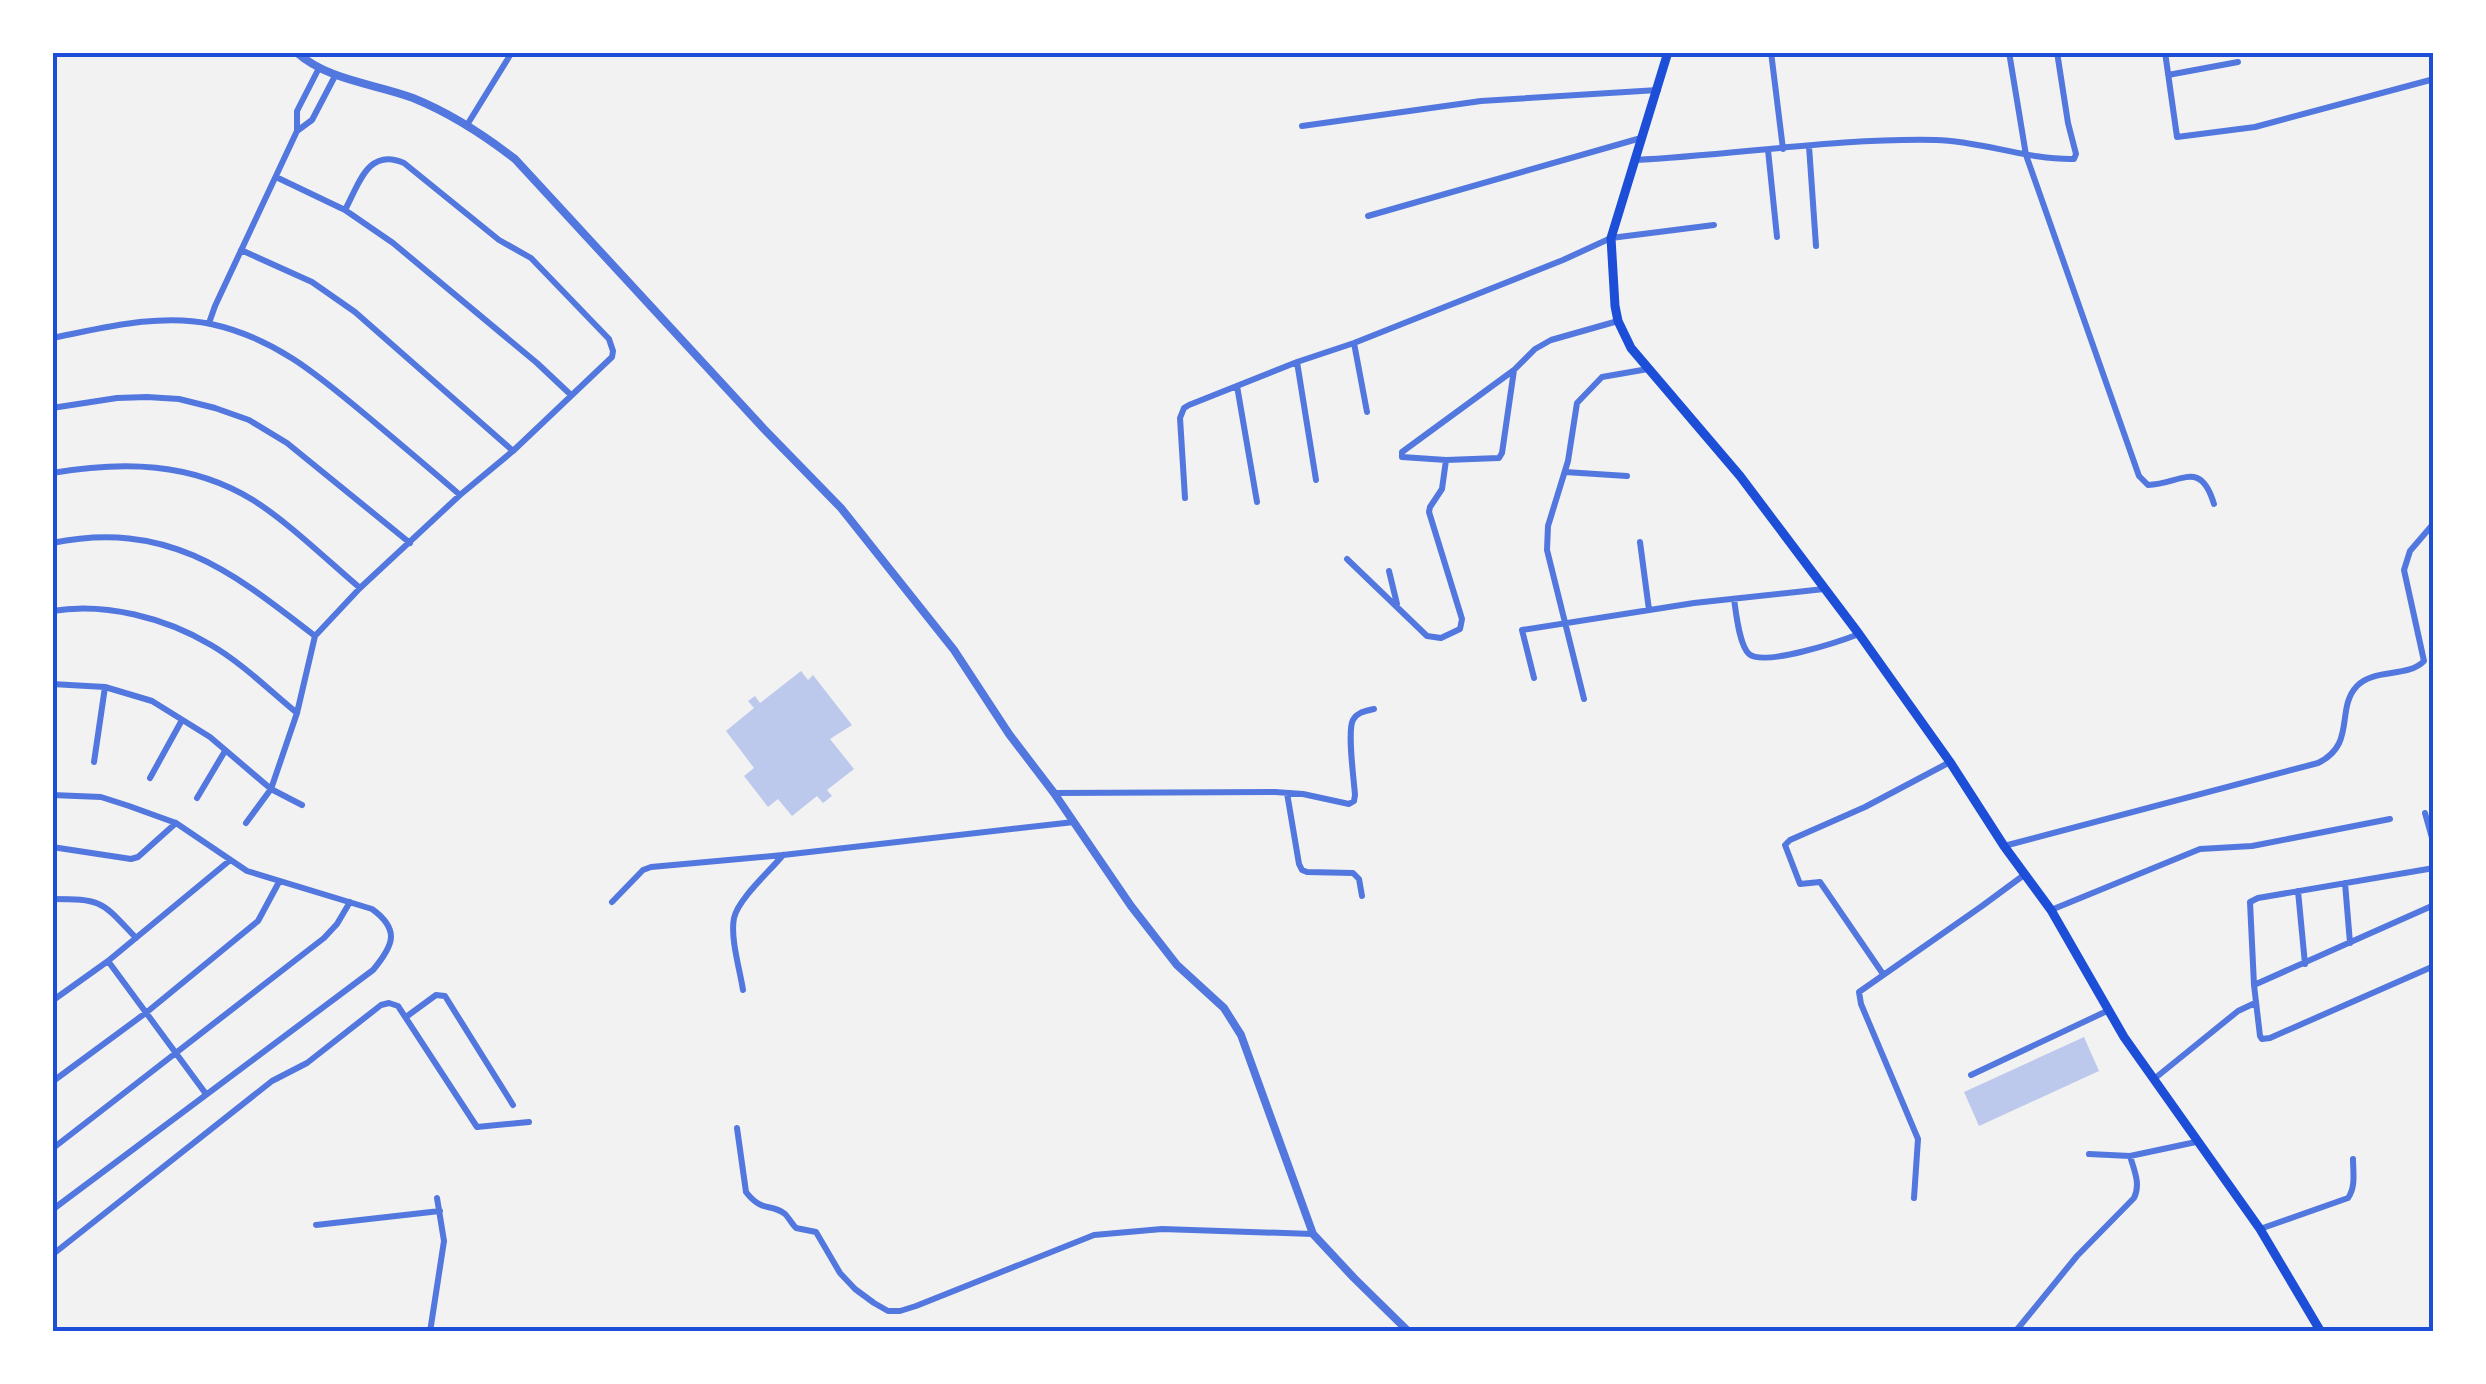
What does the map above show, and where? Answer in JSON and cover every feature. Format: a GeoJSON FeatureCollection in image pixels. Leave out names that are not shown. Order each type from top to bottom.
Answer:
{"type":"FeatureCollection","features":[{"type":"Feature","properties":{"kind":"main road"},"geometry":{"type":"LineString","coordinates":[[1668,52],[1611,238],[1614,306],[1631,348],[1740,476],[1860,634],[1950,762],[2050,910],[2107,1011],[2260,1228],[2322,1332]]}},
{"type":"Feature","properties":{"kind":"street"},"geometry":{"type":"LineString","coordinates":[[296,52],[318,70],[416,99],[490,139],[515,160],[841,508],[954,650],[1008,734],[1054,793],[1131,906],[1177,965],[1224,1008],[1241,1035],[1313,1234],[1409,1332]]}},
{"type":"Feature","properties":{"kind":"street"},"geometry":{"type":"LineString","coordinates":[[467,125],[512,52]]}},
{"type":"Feature","properties":{"kind":"street"},"geometry":{"type":"LineString","coordinates":[[1772,52],[1783,149]]}},
{"type":"Feature","properties":{"kind":"street"},"geometry":{"type":"LineString","coordinates":[[2010,52],[2026,154],[2140,476],[2148,485],[2187,476],[2197,478],[2208,486],[2214,504]]}},
{"type":"Feature","properties":{"kind":"street"},"geometry":{"type":"LineString","coordinates":[[1635,160],[1879,140],[1943,140],[2074,159],[2057,52]]}},
{"type":"Feature","properties":{"kind":"street"},"geometry":{"type":"LineString","coordinates":[[2165,52],[2177,137],[2255,127],[2434,80]]}},
{"type":"Feature","properties":{"kind":"street"},"geometry":{"type":"LineString","coordinates":[[2168,76],[2238,62]]}},
{"type":"Feature","properties":{"kind":"street"},"geometry":{"type":"LineString","coordinates":[[209,324],[297,131],[297,111],[318,70]]}},
{"type":"Feature","properties":{"kind":"street"},"geometry":{"type":"LineString","coordinates":[[297,131],[312,120],[335,76]]}},
{"type":"Feature","properties":{"kind":"street"},"geometry":{"type":"LineString","coordinates":[[1302,126],[1481,101],[1658,90]]}},
{"type":"Feature","properties":{"kind":"street"},"geometry":{"type":"LineString","coordinates":[[1368,216],[1641,138]]}},
{"type":"Feature","properties":{"kind":"street"},"geometry":{"type":"LineString","coordinates":[[1809,146],[1816,246]]}},
{"type":"Feature","properties":{"kind":"street"},"geometry":{"type":"LineString","coordinates":[[1768,150],[1777,237]]}},
{"type":"Feature","properties":{"kind":"street"},"geometry":{"type":"LineString","coordinates":[[246,824],[270,789],[297,713],[315,636],[460,494],[513,452],[612,357],[609,339],[531,258],[499,240],[404,163],[393,158],[373,162],[346,210]]}},
{"type":"Feature","properties":{"kind":"street"},"geometry":{"type":"LineString","coordinates":[[276,178],[346,210],[393,243],[571,395]]}},
{"type":"Feature","properties":{"kind":"street"},"geometry":{"type":"LineString","coordinates":[[1185,498],[1180,414],[1189,405],[1354,343],[1611,238],[1714,224]]}},
{"type":"Feature","properties":{"kind":"street"},"geometry":{"type":"LineString","coordinates":[[241,250],[312,282],[356,312],[513,452]]}},
{"type":"Feature","properties":{"kind":"street"},"geometry":{"type":"LineString","coordinates":[[1514,370],[1499,458],[1405,459],[1402,454],[1550,340],[1618,321]]}},
{"type":"Feature","properties":{"kind":"street"},"geometry":{"type":"LineString","coordinates":[[52,338],[142,322],[209,324],[276,348],[308,366],[460,494]]}},
{"type":"Feature","properties":{"kind":"street"},"geometry":{"type":"LineString","coordinates":[[1354,343],[1367,412]]}},
{"type":"Feature","properties":{"kind":"street"},"geometry":{"type":"LineString","coordinates":[[1297,362],[1316,480]]}},
{"type":"Feature","properties":{"kind":"street"},"geometry":{"type":"LineString","coordinates":[[1584,699],[1547,539],[1548,526],[1565,472],[1577,402],[1602,377],[1648,369]]}},
{"type":"Feature","properties":{"kind":"street"},"geometry":{"type":"LineString","coordinates":[[1237,386],[1257,502]]}},
{"type":"Feature","properties":{"kind":"street"},"geometry":{"type":"LineString","coordinates":[[52,408],[117,398],[148,398],[216,408],[249,420],[287,443],[410,543]]}},
{"type":"Feature","properties":{"kind":"street"},"geometry":{"type":"LineString","coordinates":[[1347,559],[1428,636],[1441,638],[1460,629],[1462,619],[1429,512],[1442,489],[1446,460]]}},
{"type":"Feature","properties":{"kind":"street"},"geometry":{"type":"LineString","coordinates":[[52,472],[151,466],[190,473],[224,485],[256,502],[360,588]]}},
{"type":"Feature","properties":{"kind":"street"},"geometry":{"type":"LineString","coordinates":[[1565,472],[1627,476]]}},
{"type":"Feature","properties":{"kind":"street"},"geometry":{"type":"LineString","coordinates":[[2004,846],[2332,756],[2340,744],[2353,690],[2368,678],[2418,667],[2424,661],[2404,570],[2410,550],[2434,523]]}},
{"type":"Feature","properties":{"kind":"street"},"geometry":{"type":"LineString","coordinates":[[52,543],[97,538],[128,540],[194,554],[250,585],[315,636]]}},
{"type":"Feature","properties":{"kind":"street"},"geometry":{"type":"LineString","coordinates":[[1640,542],[1650,610]]}},
{"type":"Feature","properties":{"kind":"street"},"geometry":{"type":"LineString","coordinates":[[1389,571],[1398,606]]}},
{"type":"Feature","properties":{"kind":"street"},"geometry":{"type":"LineString","coordinates":[[1534,678],[1522,630],[1824,588]]}},
{"type":"Feature","properties":{"kind":"street"},"geometry":{"type":"LineString","coordinates":[[1734,599],[1742,642],[1748,654],[1755,657],[1793,654],[1860,634]]}},
{"type":"Feature","properties":{"kind":"street"},"geometry":{"type":"LineString","coordinates":[[52,612],[100,610],[172,626],[212,645],[297,713]]}},
{"type":"Feature","properties":{"kind":"street"},"geometry":{"type":"LineString","coordinates":[[52,684],[105,687],[152,701],[210,738],[270,789],[302,806]]}},
{"type":"Feature","properties":{"kind":"street"},"geometry":{"type":"LineString","coordinates":[[94,762],[105,687]]}},
{"type":"Feature","properties":{"kind":"street"},"geometry":{"type":"LineString","coordinates":[[1054,793],[1287,793],[1349,804],[1356,795],[1352,720],[1374,709]]}},
{"type":"Feature","properties":{"kind":"street"},"geometry":{"type":"LineString","coordinates":[[150,778],[182,720]]}},
{"type":"Feature","properties":{"kind":"street"},"geometry":{"type":"LineString","coordinates":[[197,798],[225,751]]}},
{"type":"Feature","properties":{"kind":"street"},"geometry":{"type":"LineString","coordinates":[[1883,974],[1820,882],[1800,884],[1784,845],[1950,762]]}},
{"type":"Feature","properties":{"kind":"street"},"geometry":{"type":"LineString","coordinates":[[1287,793],[1302,870],[1353,873],[1359,879],[1362,896]]}},
{"type":"Feature","properties":{"kind":"street"},"geometry":{"type":"LineString","coordinates":[[52,795],[101,797],[176,823],[247,871],[372,909],[392,931],[387,953],[373,970],[52,1210]]}},
{"type":"Feature","properties":{"kind":"street"},"geometry":{"type":"LineString","coordinates":[[2426,813],[2434,845]]}},
{"type":"Feature","properties":{"kind":"street"},"geometry":{"type":"LineString","coordinates":[[2050,910],[2200,850],[2252,846],[2390,818]]}},
{"type":"Feature","properties":{"kind":"street"},"geometry":{"type":"LineString","coordinates":[[612,902],[643,870],[651,867],[1074,822]]}},
{"type":"Feature","properties":{"kind":"street"},"geometry":{"type":"LineString","coordinates":[[52,848],[131,859],[176,823]]}},
{"type":"Feature","properties":{"kind":"street"},"geometry":{"type":"LineString","coordinates":[[744,990],[734,918],[739,906],[783,855]]}},
{"type":"Feature","properties":{"kind":"street"},"geometry":{"type":"LineString","coordinates":[[52,1001],[108,961],[229,861]]}},
{"type":"Feature","properties":{"kind":"street"},"geometry":{"type":"LineString","coordinates":[[2434,868],[2250,902],[2258,1032],[2266,1039],[2434,966]]}},
{"type":"Feature","properties":{"kind":"street"},"geometry":{"type":"LineString","coordinates":[[1914,1198],[1918,1139],[1858,996],[1861,989],[2024,874]]}},
{"type":"Feature","properties":{"kind":"street"},"geometry":{"type":"LineString","coordinates":[[52,1082],[147,1012],[258,921],[279,882]]}},
{"type":"Feature","properties":{"kind":"street"},"geometry":{"type":"LineString","coordinates":[[2345,883],[2350,942]]}},
{"type":"Feature","properties":{"kind":"street"},"geometry":{"type":"LineString","coordinates":[[2298,891],[2304,964]]}},
{"type":"Feature","properties":{"kind":"street"},"geometry":{"type":"LineString","coordinates":[[52,899],[104,905],[136,938]]}},
{"type":"Feature","properties":{"kind":"street"},"geometry":{"type":"LineString","coordinates":[[52,1148],[324,938],[350,902]]}},
{"type":"Feature","properties":{"kind":"street"},"geometry":{"type":"LineString","coordinates":[[2254,985],[2434,905]]}},
{"type":"Feature","properties":{"kind":"street"},"geometry":{"type":"LineString","coordinates":[[108,961],[206,1094]]}},
{"type":"Feature","properties":{"kind":"street"},"geometry":{"type":"LineString","coordinates":[[406,1018],[436,995],[445,996],[513,1104]]}},
{"type":"Feature","properties":{"kind":"street"},"geometry":{"type":"LineString","coordinates":[[2154,1079],[2238,1011],[2256,1003]]}},
{"type":"Feature","properties":{"kind":"street"},"geometry":{"type":"LineString","coordinates":[[52,1254],[272,1081],[307,1063],[381,1005],[398,1006],[477,1127],[529,1122]]}},
{"type":"Feature","properties":{"kind":"street"},"geometry":{"type":"LineString","coordinates":[[1971,1075],[2107,1011]]}},
{"type":"Feature","properties":{"kind":"street"},"geometry":{"type":"LineString","coordinates":[[738,1128],[750,1198],[762,1207],[782,1212],[796,1228],[819,1234],[840,1272],[855,1289],[888,1311],[916,1306],[1094,1235],[1162,1229],[1313,1234]]}},
{"type":"Feature","properties":{"kind":"street"},"geometry":{"type":"LineString","coordinates":[[2089,1154],[2130,1156],[2196,1142]]}},
{"type":"Feature","properties":{"kind":"street"},"geometry":{"type":"LineString","coordinates":[[2014,1332],[2077,1256],[2134,1198],[2138,1184],[2130,1156]]}},
{"type":"Feature","properties":{"kind":"street"},"geometry":{"type":"LineString","coordinates":[[2260,1228],[2348,1198],[2352,1192],[2352,1159]]}},
{"type":"Feature","properties":{"kind":"street"},"geometry":{"type":"LineString","coordinates":[[430,1332],[444,1241],[437,1198]]}},
{"type":"Feature","properties":{"kind":"street"},"geometry":{"type":"LineString","coordinates":[[316,1225],[440,1211]]}},
{"type":"Feature","properties":{"kind":"building"},"geometry":{"type":"Polygon","coordinates":[[[801,671],[808,680],[813,675],[852,725],[830,739],[854,769],[827,790],[832,796],[823,803],[817,796],[792,816],[778,799],[768,807],[744,776],[754,768],[726,731],[754,708],[748,701],[755,696],[760,703],[801,671]]]}},
{"type":"Feature","properties":{"kind":"building"},"geometry":{"type":"Polygon","coordinates":[[[2084,1037],[2099,1071],[1979,1126],[1964,1092],[2084,1037]]]}}]}
